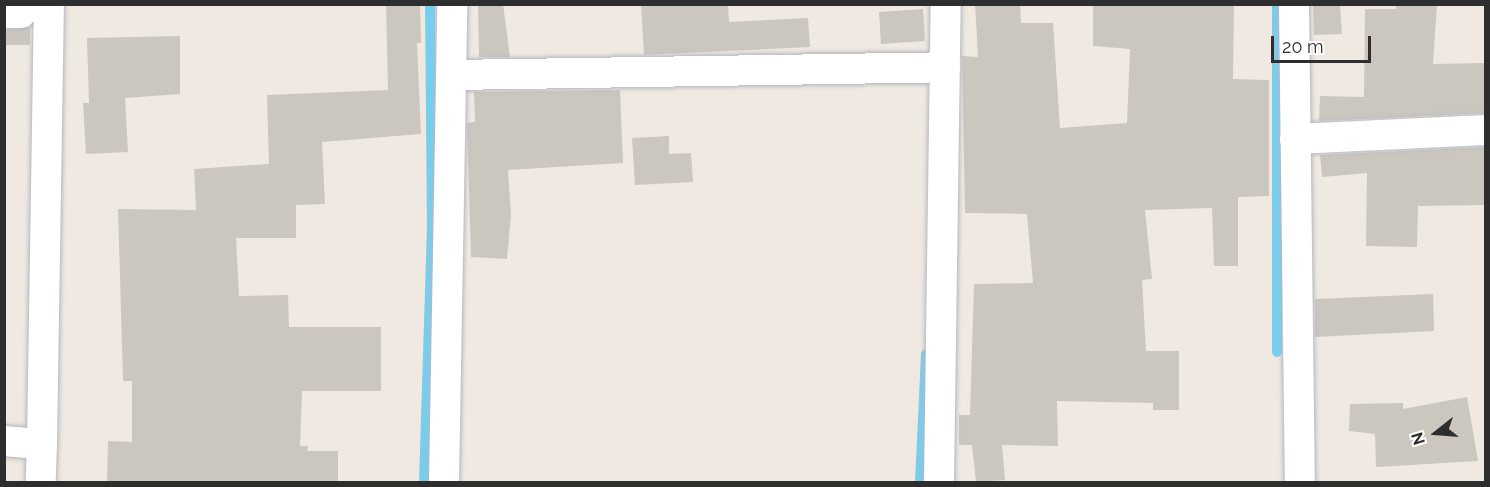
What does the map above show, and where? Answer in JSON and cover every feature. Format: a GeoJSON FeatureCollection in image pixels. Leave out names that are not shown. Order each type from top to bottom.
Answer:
{"type":"FeatureCollection","features":[{"type":"Feature","properties":{"kind":"street"},"geometry":{"type":"LineString","coordinates":[[41,483],[49,4]]}},
{"type":"Feature","properties":{"kind":"street"},"geometry":{"type":"LineString","coordinates":[[444,483],[452,4]]}},
{"type":"Feature","properties":{"kind":"street"},"geometry":{"type":"LineString","coordinates":[[939,483],[946,4]]}},
{"type":"Feature","properties":{"kind":"street"},"geometry":{"type":"LineString","coordinates":[[1294,4],[1300,483]]}},
{"type":"Feature","properties":{"kind":"street"},"geometry":{"type":"LineString","coordinates":[[452,75],[945,67]]}},
{"type":"Feature","properties":{"kind":"street"},"geometry":{"type":"LineString","coordinates":[[1295,140],[1485,130]]}},
{"type":"Feature","properties":{"kind":"street"},"geometry":{"type":"LineString","coordinates":[[4,441],[42,444]]}},
{"type":"Feature","properties":{"kind":"building"},"geometry":{"type":"Polygon","coordinates":[[[386,4],[420,4],[421,43],[417,43],[421,134],[322,142],[325,204],[296,205],[296,238],[236,238],[239,296],[288,295],[289,327],[381,327],[381,391],[302,391],[300,446],[308,446],[307,451],[338,451],[338,483],[107,483],[108,441],[132,442],[132,381],[123,381],[118,209],[196,210],[194,169],[269,164],[267,95],[388,90],[386,4]]]}},
{"type":"Feature","properties":{"kind":"building"},"geometry":{"type":"Polygon","coordinates":[[[478,4],[503,4],[510,57],[479,57],[478,4]]]}},
{"type":"Feature","properties":{"kind":"building"},"geometry":{"type":"Polygon","coordinates":[[[641,4],[728,4],[729,22],[808,18],[810,47],[644,55],[641,4]]]}},
{"type":"Feature","properties":{"kind":"building"},"geometry":{"type":"Polygon","coordinates":[[[975,4],[1020,4],[1021,23],[1053,23],[1060,128],[1127,123],[1130,49],[1093,46],[1093,4],[1234,4],[1233,79],[1269,80],[1269,196],[1238,197],[1238,266],[1214,266],[1212,208],[1145,210],[1152,279],[1142,280],[1146,351],[1179,351],[1179,410],[1153,410],[1153,403],[1057,401],[1058,446],[1002,445],[1005,480],[976,482],[972,445],[959,445],[959,415],[970,415],[974,284],[1033,283],[1027,214],[965,213],[962,56],[978,57],[975,4]]]}},
{"type":"Feature","properties":{"kind":"building"},"geometry":{"type":"Polygon","coordinates":[[[1313,4],[1340,4],[1342,34],[1314,35],[1313,4]]]}},
{"type":"Feature","properties":{"kind":"building"},"geometry":{"type":"Polygon","coordinates":[[[1396,4],[1437,4],[1433,64],[1485,63],[1485,113],[1319,121],[1320,96],[1364,97],[1365,9],[1396,9],[1396,4]]]}},
{"type":"Feature","properties":{"kind":"building"},"geometry":{"type":"Polygon","coordinates":[[[923,9],[925,41],[881,44],[879,12],[923,9]]]}},
{"type":"Feature","properties":{"kind":"building"},"geometry":{"type":"Polygon","coordinates":[[[30,27],[30,45],[4,45],[4,30],[30,27]]]}},
{"type":"Feature","properties":{"kind":"building"},"geometry":{"type":"Polygon","coordinates":[[[180,36],[180,94],[125,98],[128,152],[86,154],[83,103],[89,103],[87,38],[180,36]]]}},
{"type":"Feature","properties":{"kind":"building"},"geometry":{"type":"Polygon","coordinates":[[[620,90],[623,163],[508,170],[511,215],[507,259],[471,257],[467,123],[475,122],[474,92],[620,90]]]}},
{"type":"Feature","properties":{"kind":"building"},"geometry":{"type":"Polygon","coordinates":[[[669,136],[669,154],[691,153],[693,182],[635,185],[632,138],[669,136]]]}},
{"type":"Feature","properties":{"kind":"building"},"geometry":{"type":"Polygon","coordinates":[[[1485,147],[1485,205],[1418,206],[1417,247],[1366,246],[1367,173],[1322,177],[1320,155],[1485,147]]]}},
{"type":"Feature","properties":{"kind":"building"},"geometry":{"type":"Polygon","coordinates":[[[1433,294],[1434,331],[1315,337],[1315,299],[1433,294]]]}},
{"type":"Feature","properties":{"kind":"building"},"geometry":{"type":"Polygon","coordinates":[[[1467,397],[1478,461],[1376,467],[1375,434],[1349,431],[1350,404],[1403,403],[1403,409],[1467,397]]]}},
{"type":"Feature","properties":{"kind":"waterway"},"geometry":{"type":"LineString","coordinates":[[424,482],[432,229],[430,4]]}},
{"type":"Feature","properties":{"kind":"waterway"},"geometry":{"type":"LineString","coordinates":[[1277,4],[1277,352]]}},
{"type":"Feature","properties":{"kind":"waterway"},"geometry":{"type":"LineString","coordinates":[[920,482],[926,354]]}}]}
